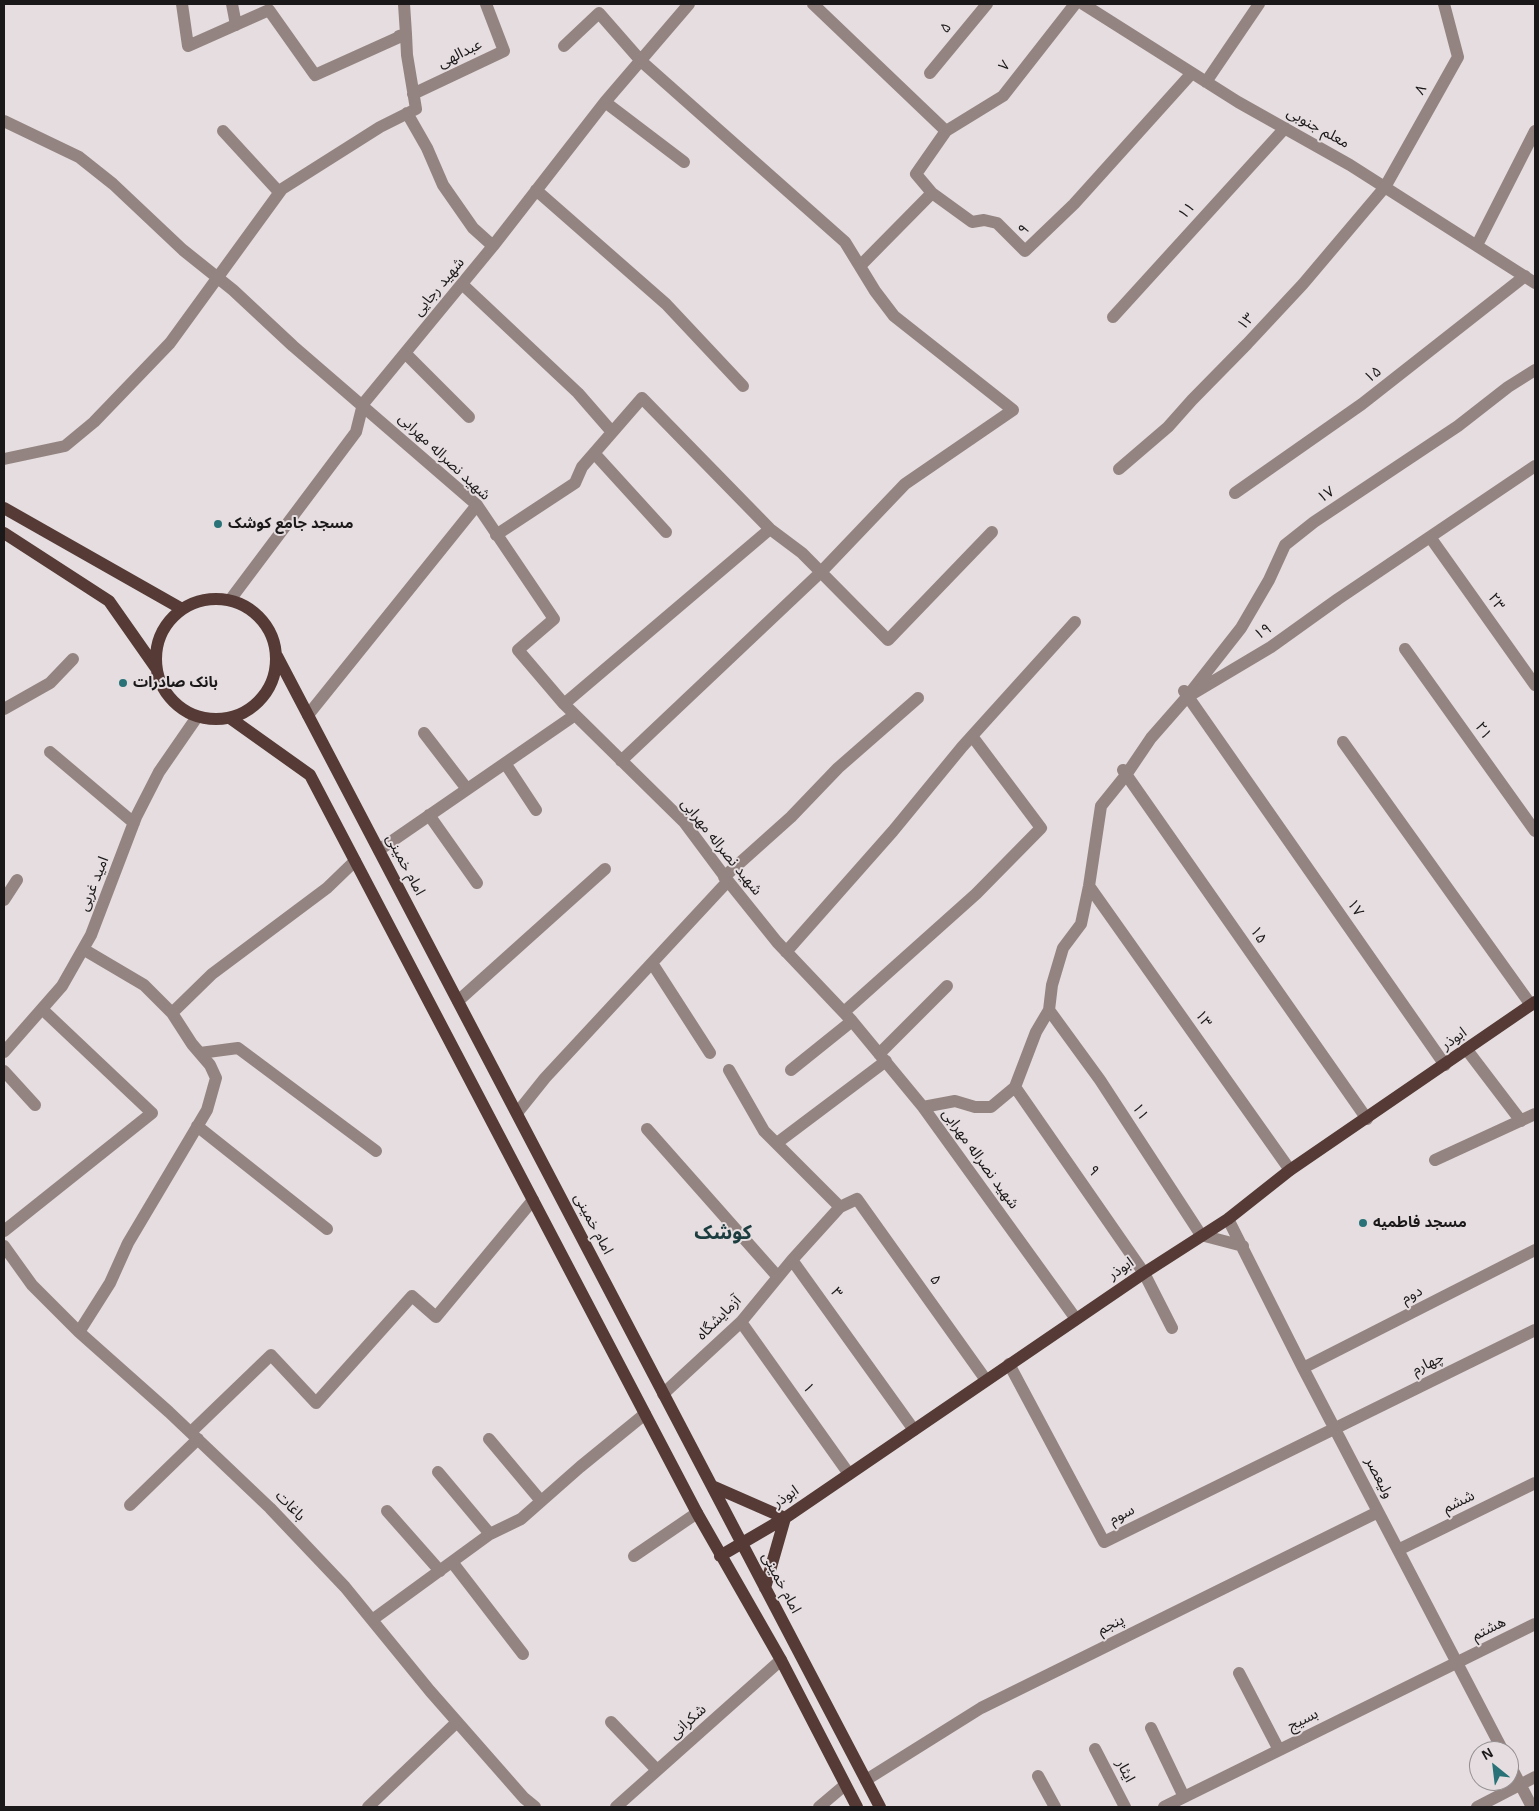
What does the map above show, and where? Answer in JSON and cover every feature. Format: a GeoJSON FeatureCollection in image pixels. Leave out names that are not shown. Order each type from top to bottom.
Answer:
{"type":"FeatureCollection","features":[{"type":"Feature","properties":{"kind":"main road"},"geometry":{"type":"LineString","coordinates":[[4,508],[182,609]]}},
{"type":"Feature","properties":{"kind":"main road"},"geometry":{"type":"LineString","coordinates":[[4,533],[109,601],[156,668]]}},
{"type":"Feature","properties":{"kind":"main road"},"geometry":{"type":"LineString","coordinates":[[213,599],[230,600],[245,606],[263,621],[274,641],[277,656],[276,673],[264,696],[246,712],[230,718],[214,720],[197,717],[182,710],[169,698],[161,684],[156,668],[156,651],[160,635],[169,621],[182,609],[197,602],[213,599]]}},
{"type":"Feature","properties":{"kind":"main road","name":"امام خمینی"},"geometry":{"type":"LineString","coordinates":[[277,656],[880,1807]]}},
{"type":"Feature","properties":{"kind":"main road"},"geometry":{"type":"LineString","coordinates":[[230,718],[310,775],[697,1513],[781,1660],[857,1807]]}},
{"type":"Feature","properties":{"kind":"main road","name":"ابوذر"},"geometry":{"type":"LineString","coordinates":[[720,1556],[785,1518],[1144,1272],[1228,1219],[1290,1170],[1533,1004]]}},
{"type":"Feature","properties":{"kind":"main road"},"geometry":{"type":"LineString","coordinates":[[712,1486],[785,1518],[765,1588]]}},
{"type":"Feature","properties":{"kind":"street"},"geometry":{"type":"LineString","coordinates":[[182,4],[188,46],[269,10],[315,75],[402,35]]}},
{"type":"Feature","properties":{"kind":"street"},"geometry":{"type":"LineString","coordinates":[[232,4],[236,24]]}},
{"type":"Feature","properties":{"kind":"street"},"geometry":{"type":"LineString","coordinates":[[4,459],[65,446],[94,422],[170,343],[279,192],[307,171],[416,109],[402,35],[404,4]]}},
{"type":"Feature","properties":{"kind":"street","name":"عبدالهی"},"geometry":{"type":"LineString","coordinates":[[413,94],[504,51],[486,4]]}},
{"type":"Feature","properties":{"kind":"street","name":"شهید رجایی"},"geometry":{"type":"LineString","coordinates":[[230,600],[356,432],[362,404],[493,246],[604,102],[689,4]]}},
{"type":"Feature","properties":{"kind":"street"},"geometry":{"type":"LineString","coordinates":[[813,4],[946,131],[916,174],[932,193],[860,266]]}},
{"type":"Feature","properties":{"kind":"street","name":"۵"},"geometry":{"type":"LineString","coordinates":[[930,73],[987,4]]}},
{"type":"Feature","properties":{"kind":"street","name":"۷"},"geometry":{"type":"LineString","coordinates":[[946,131],[1002,96],[1075,4]]}},
{"type":"Feature","properties":{"kind":"street","name":"معلم جنوبی"},"geometry":{"type":"LineString","coordinates":[[1083,4],[1206,82],[1385,187],[1530,279]]}},
{"type":"Feature","properties":{"kind":"street"},"geometry":{"type":"LineString","coordinates":[[1206,82],[1259,4]]}},
{"type":"Feature","properties":{"kind":"street","name":"۸"},"geometry":{"type":"LineString","coordinates":[[1385,187],[1458,57],[1444,4]]}},
{"type":"Feature","properties":{"kind":"street"},"geometry":{"type":"LineString","coordinates":[[564,46],[603,8],[641,61],[845,242],[894,316],[1013,410],[905,484],[821,572],[622,761]]}},
{"type":"Feature","properties":{"kind":"street","name":"۹"},"geometry":{"type":"LineString","coordinates":[[932,193],[972,222],[984,220],[997,223],[1025,251],[1074,204],[1192,73]]}},
{"type":"Feature","properties":{"kind":"street"},"geometry":{"type":"LineString","coordinates":[[604,102],[684,162]]}},
{"type":"Feature","properties":{"kind":"street"},"geometry":{"type":"LineString","coordinates":[[407,113],[427,148],[443,185],[473,228],[493,246]]}},
{"type":"Feature","properties":{"kind":"street","name":"شهید نصراله مهرابی"},"geometry":{"type":"LineString","coordinates":[[4,121],[79,157],[113,184],[183,250],[217,277],[477,505],[496,536],[554,619],[518,650],[564,704],[684,822],[726,879],[786,952],[848,1017],[883,1058],[923,1107],[1076,1319]]}},
{"type":"Feature","properties":{"kind":"street","name":"۱۱"},"geometry":{"type":"LineString","coordinates":[[1114,316],[1285,128]]}},
{"type":"Feature","properties":{"kind":"street"},"geometry":{"type":"LineString","coordinates":[[223,131],[279,192]]}},
{"type":"Feature","properties":{"kind":"street"},"geometry":{"type":"LineString","coordinates":[[1477,245],[1535,131]]}},
{"type":"Feature","properties":{"kind":"street","name":"۱۳"},"geometry":{"type":"LineString","coordinates":[[1120,469],[1168,427],[1247,344],[1303,284],[1385,187]]}},
{"type":"Feature","properties":{"kind":"street"},"geometry":{"type":"LineString","coordinates":[[536,190],[666,304],[743,386]]}},
{"type":"Feature","properties":{"kind":"street","name":"۱۵"},"geometry":{"type":"LineString","coordinates":[[1235,493],[1362,404],[1530,279]]}},
{"type":"Feature","properties":{"kind":"street"},"geometry":{"type":"LineString","coordinates":[[462,284],[578,392],[612,432]]}},
{"type":"Feature","properties":{"kind":"street"},"geometry":{"type":"LineString","coordinates":[[405,353],[470,417]]}},
{"type":"Feature","properties":{"kind":"street","name":"۱۷"},"geometry":{"type":"LineString","coordinates":[[1445,1065],[1186,694],[1241,628],[1269,580],[1285,545],[1314,522],[1458,426],[1508,387],[1535,370]]}},
{"type":"Feature","properties":{"kind":"street"},"geometry":{"type":"LineString","coordinates":[[496,536],[575,483],[582,467],[642,398],[770,529],[802,553],[888,640],[992,532]]}},
{"type":"Feature","properties":{"kind":"street"},"geometry":{"type":"LineString","coordinates":[[594,453],[666,532]]}},
{"type":"Feature","properties":{"kind":"street","name":"۱۹"},"geometry":{"type":"LineString","coordinates":[[1049,1010],[1052,985],[1063,948],[1081,924],[1089,886],[1101,806],[1150,738],[1186,694],[1271,647],[1535,466]]}},
{"type":"Feature","properties":{"kind":"street"},"geometry":{"type":"LineString","coordinates":[[308,715],[477,505]]}},
{"type":"Feature","properties":{"kind":"street"},"geometry":{"type":"LineString","coordinates":[[564,704],[770,529]]}},
{"type":"Feature","properties":{"kind":"street","name":"۲۳"},"geometry":{"type":"LineString","coordinates":[[1430,537],[1535,685]]}},
{"type":"Feature","properties":{"kind":"street"},"geometry":{"type":"LineString","coordinates":[[786,952],[893,831],[972,736],[1074,622]]}},
{"type":"Feature","properties":{"kind":"street","name":"۲۱"},"geometry":{"type":"LineString","coordinates":[[1405,649],[1535,832]]}},
{"type":"Feature","properties":{"kind":"street"},"geometry":{"type":"LineString","coordinates":[[4,709],[50,683],[73,659]]}},
{"type":"Feature","properties":{"kind":"street"},"geometry":{"type":"LineString","coordinates":[[516,1113],[545,1078],[652,963],[726,879],[791,818],[838,768],[918,698]]}},
{"type":"Feature","properties":{"kind":"street"},"geometry":{"type":"LineString","coordinates":[[379,850],[575,715]]}},
{"type":"Feature","properties":{"kind":"street","name":"امید غربی"},"geometry":{"type":"LineString","coordinates":[[4,1052],[62,986],[83,949],[114,880],[134,823],[159,772],[197,717]]}},
{"type":"Feature","properties":{"kind":"street"},"geometry":{"type":"LineString","coordinates":[[424,733],[467,789]]}},
{"type":"Feature","properties":{"kind":"street"},"geometry":{"type":"LineString","coordinates":[[792,1070],[976,894],[1041,828],[972,736]]}},
{"type":"Feature","properties":{"kind":"street"},"geometry":{"type":"LineString","coordinates":[[1343,742],[1533,1004]]}},
{"type":"Feature","properties":{"kind":"street"},"geometry":{"type":"LineString","coordinates":[[50,752],[134,823]]}},
{"type":"Feature","properties":{"kind":"street"},"geometry":{"type":"LineString","coordinates":[[505,763],[536,810]]}},
{"type":"Feature","properties":{"kind":"street","name":"۱۵"},"geometry":{"type":"LineString","coordinates":[[1124,773],[1367,1119]]}},
{"type":"Feature","properties":{"kind":"street"},"geometry":{"type":"LineString","coordinates":[[429,815],[477,883]]}},
{"type":"Feature","properties":{"kind":"street"},"geometry":{"type":"LineString","coordinates":[[172,1013],[212,974],[320,894],[355,861]]}},
{"type":"Feature","properties":{"kind":"street"},"geometry":{"type":"LineString","coordinates":[[458,1001],[605,868]]}},
{"type":"Feature","properties":{"kind":"street"},"geometry":{"type":"LineString","coordinates":[[4,900],[17,880]]}},
{"type":"Feature","properties":{"kind":"street","name":"۱۳"},"geometry":{"type":"LineString","coordinates":[[1089,886],[1290,1170]]}},
{"type":"Feature","properties":{"kind":"street"},"geometry":{"type":"LineString","coordinates":[[78,1332],[110,1283],[128,1243],[207,1110],[216,1078],[210,1065],[172,1013],[144,984],[83,949]]}},
{"type":"Feature","properties":{"kind":"street"},"geometry":{"type":"LineString","coordinates":[[652,963],[710,1053]]}},
{"type":"Feature","properties":{"kind":"street"},"geometry":{"type":"LineString","coordinates":[[777,1144],[883,1058],[947,986]]}},
{"type":"Feature","properties":{"kind":"street"},"geometry":{"type":"LineString","coordinates":[[4,1231],[152,1114],[42,1009]]}},
{"type":"Feature","properties":{"kind":"street"},"geometry":{"type":"LineString","coordinates":[[923,1107],[955,1101],[975,1107],[991,1107],[1015,1087],[1036,1032],[1049,1010]]}},
{"type":"Feature","properties":{"kind":"street","name":"۱۱"},"geometry":{"type":"LineString","coordinates":[[1049,1010],[1100,1080],[1201,1235]]}},
{"type":"Feature","properties":{"kind":"street"},"geometry":{"type":"LineString","coordinates":[[200,1053],[238,1048],[376,1151]]}},
{"type":"Feature","properties":{"kind":"street"},"geometry":{"type":"LineString","coordinates":[[1467,1050],[1521,1121]]}},
{"type":"Feature","properties":{"kind":"street"},"geometry":{"type":"LineString","coordinates":[[728,1070],[764,1131],[840,1207],[792,1260]]}},
{"type":"Feature","properties":{"kind":"street"},"geometry":{"type":"LineString","coordinates":[[4,1071],[35,1105]]}},
{"type":"Feature","properties":{"kind":"street","name":"۹"},"geometry":{"type":"LineString","coordinates":[[1015,1087],[1144,1272],[1172,1328]]}},
{"type":"Feature","properties":{"kind":"street"},"geometry":{"type":"LineString","coordinates":[[1436,1160],[1535,1114]]}},
{"type":"Feature","properties":{"kind":"street"},"geometry":{"type":"LineString","coordinates":[[198,1126],[327,1230]]}},
{"type":"Feature","properties":{"kind":"street"},"geometry":{"type":"LineString","coordinates":[[647,1129],[778,1277]]}},
{"type":"Feature","properties":{"kind":"street"},"geometry":{"type":"LineString","coordinates":[[130,1505],[271,1356],[316,1403],[412,1296],[436,1317],[533,1200]]}},
{"type":"Feature","properties":{"kind":"street","name":"۵"},"geometry":{"type":"LineString","coordinates":[[840,1207],[857,1200],[986,1380]]}},
{"type":"Feature","properties":{"kind":"street","name":"ولیعصر"},"geometry":{"type":"LineString","coordinates":[[1228,1219],[1303,1368],[1498,1741]]}},
{"type":"Feature","properties":{"kind":"street"},"geometry":{"type":"LineString","coordinates":[[1201,1235],[1243,1246]]}},
{"type":"Feature","properties":{"kind":"street","name":"باغات"},"geometry":{"type":"LineString","coordinates":[[4,1246],[32,1285],[78,1332],[195,1436],[270,1508],[345,1587],[457,1722],[530,1806]]}},
{"type":"Feature","properties":{"kind":"street","name":"دوم"},"geometry":{"type":"LineString","coordinates":[[1303,1368],[1535,1250]]}},
{"type":"Feature","properties":{"kind":"street","name":"آزمایشگاه"},"geometry":{"type":"LineString","coordinates":[[663,1394],[741,1322],[792,1260]]}},
{"type":"Feature","properties":{"kind":"street","name":"۳"},"geometry":{"type":"LineString","coordinates":[[792,1260],[914,1430]]}},
{"type":"Feature","properties":{"kind":"street","name":"۱"},"geometry":{"type":"LineString","coordinates":[[741,1322],[849,1474]]}},
{"type":"Feature","properties":{"kind":"street","name":"چهارم"},"geometry":{"type":"LineString","coordinates":[[1334,1427],[1535,1330]]}},
{"type":"Feature","properties":{"kind":"street","name":"سوم"},"geometry":{"type":"LineString","coordinates":[[1009,1364],[1104,1542],[1334,1427]]}},
{"type":"Feature","properties":{"kind":"street"},"geometry":{"type":"LineString","coordinates":[[372,1620],[490,1534],[521,1519],[541,1500],[645,1414]]}},
{"type":"Feature","properties":{"kind":"street"},"geometry":{"type":"LineString","coordinates":[[488,1439],[541,1500]]}},
{"type":"Feature","properties":{"kind":"street"},"geometry":{"type":"LineString","coordinates":[[438,1472],[490,1534]]}},
{"type":"Feature","properties":{"kind":"street","name":"ششم"},"geometry":{"type":"LineString","coordinates":[[1398,1550],[1535,1483]]}},
{"type":"Feature","properties":{"kind":"street"},"geometry":{"type":"LineString","coordinates":[[387,1511],[440,1571]]}},
{"type":"Feature","properties":{"kind":"street","name":"پنجم"},"geometry":{"type":"LineString","coordinates":[[866,1780],[981,1708],[1378,1512]]}},
{"type":"Feature","properties":{"kind":"street"},"geometry":{"type":"LineString","coordinates":[[634,1556],[697,1513]]}},
{"type":"Feature","properties":{"kind":"street"},"geometry":{"type":"LineString","coordinates":[[452,1562],[523,1654]]}},
{"type":"Feature","properties":{"kind":"street","name":"هشتم"},"geometry":{"type":"LineString","coordinates":[[1456,1662],[1535,1624]]}},
{"type":"Feature","properties":{"kind":"street","name":"شکرانی"},"geometry":{"type":"LineString","coordinates":[[616,1807],[781,1660]]}},
{"type":"Feature","properties":{"kind":"street","name":"بسیج"},"geometry":{"type":"LineString","coordinates":[[1164,1807],[1456,1662]]}},
{"type":"Feature","properties":{"kind":"street"},"geometry":{"type":"LineString","coordinates":[[1239,1673],[1279,1750]]}},
{"type":"Feature","properties":{"kind":"street"},"geometry":{"type":"LineString","coordinates":[[368,1807],[457,1722]]}},
{"type":"Feature","properties":{"kind":"street"},"geometry":{"type":"LineString","coordinates":[[611,1722],[657,1770]]}},
{"type":"Feature","properties":{"kind":"street"},"geometry":{"type":"LineString","coordinates":[[1151,1728],[1184,1797]]}},
{"type":"Feature","properties":{"kind":"street","name":"ایثار"},"geometry":{"type":"LineString","coordinates":[[1095,1749],[1125,1807]]}},
{"type":"Feature","properties":{"kind":"street"},"geometry":{"type":"LineString","coordinates":[[1038,1776],[1055,1807]]}},
{"type":"Feature","properties":{"kind":"street"},"geometry":{"type":"LineString","coordinates":[[1477,1807],[1535,1777]]}},
{"type":"Feature","properties":{"kind":"street"},"geometry":{"type":"LineString","coordinates":[[819,1807],[845,1785]]}},
{"type":"Feature","properties":{"kind":"street"},"geometry":{"type":"LineString","coordinates":[[1520,1785],[1532,1807]]}},
{"type":"Feature","properties":{"kind":"place","name":"مسجد جامع کوشک"},"geometry":{"type":"Point","coordinates":[218,524]}},
{"type":"Feature","properties":{"kind":"place","name":"بانک صادرات"},"geometry":{"type":"Point","coordinates":[123,683]}},
{"type":"Feature","properties":{"kind":"place","name":"مسجد فاطمیه"},"geometry":{"type":"Point","coordinates":[1363,1223]}},
{"type":"Feature","properties":{"kind":"district","name":"کوشک"},"geometry":{"type":"Point","coordinates":[723,1233]}}]}
